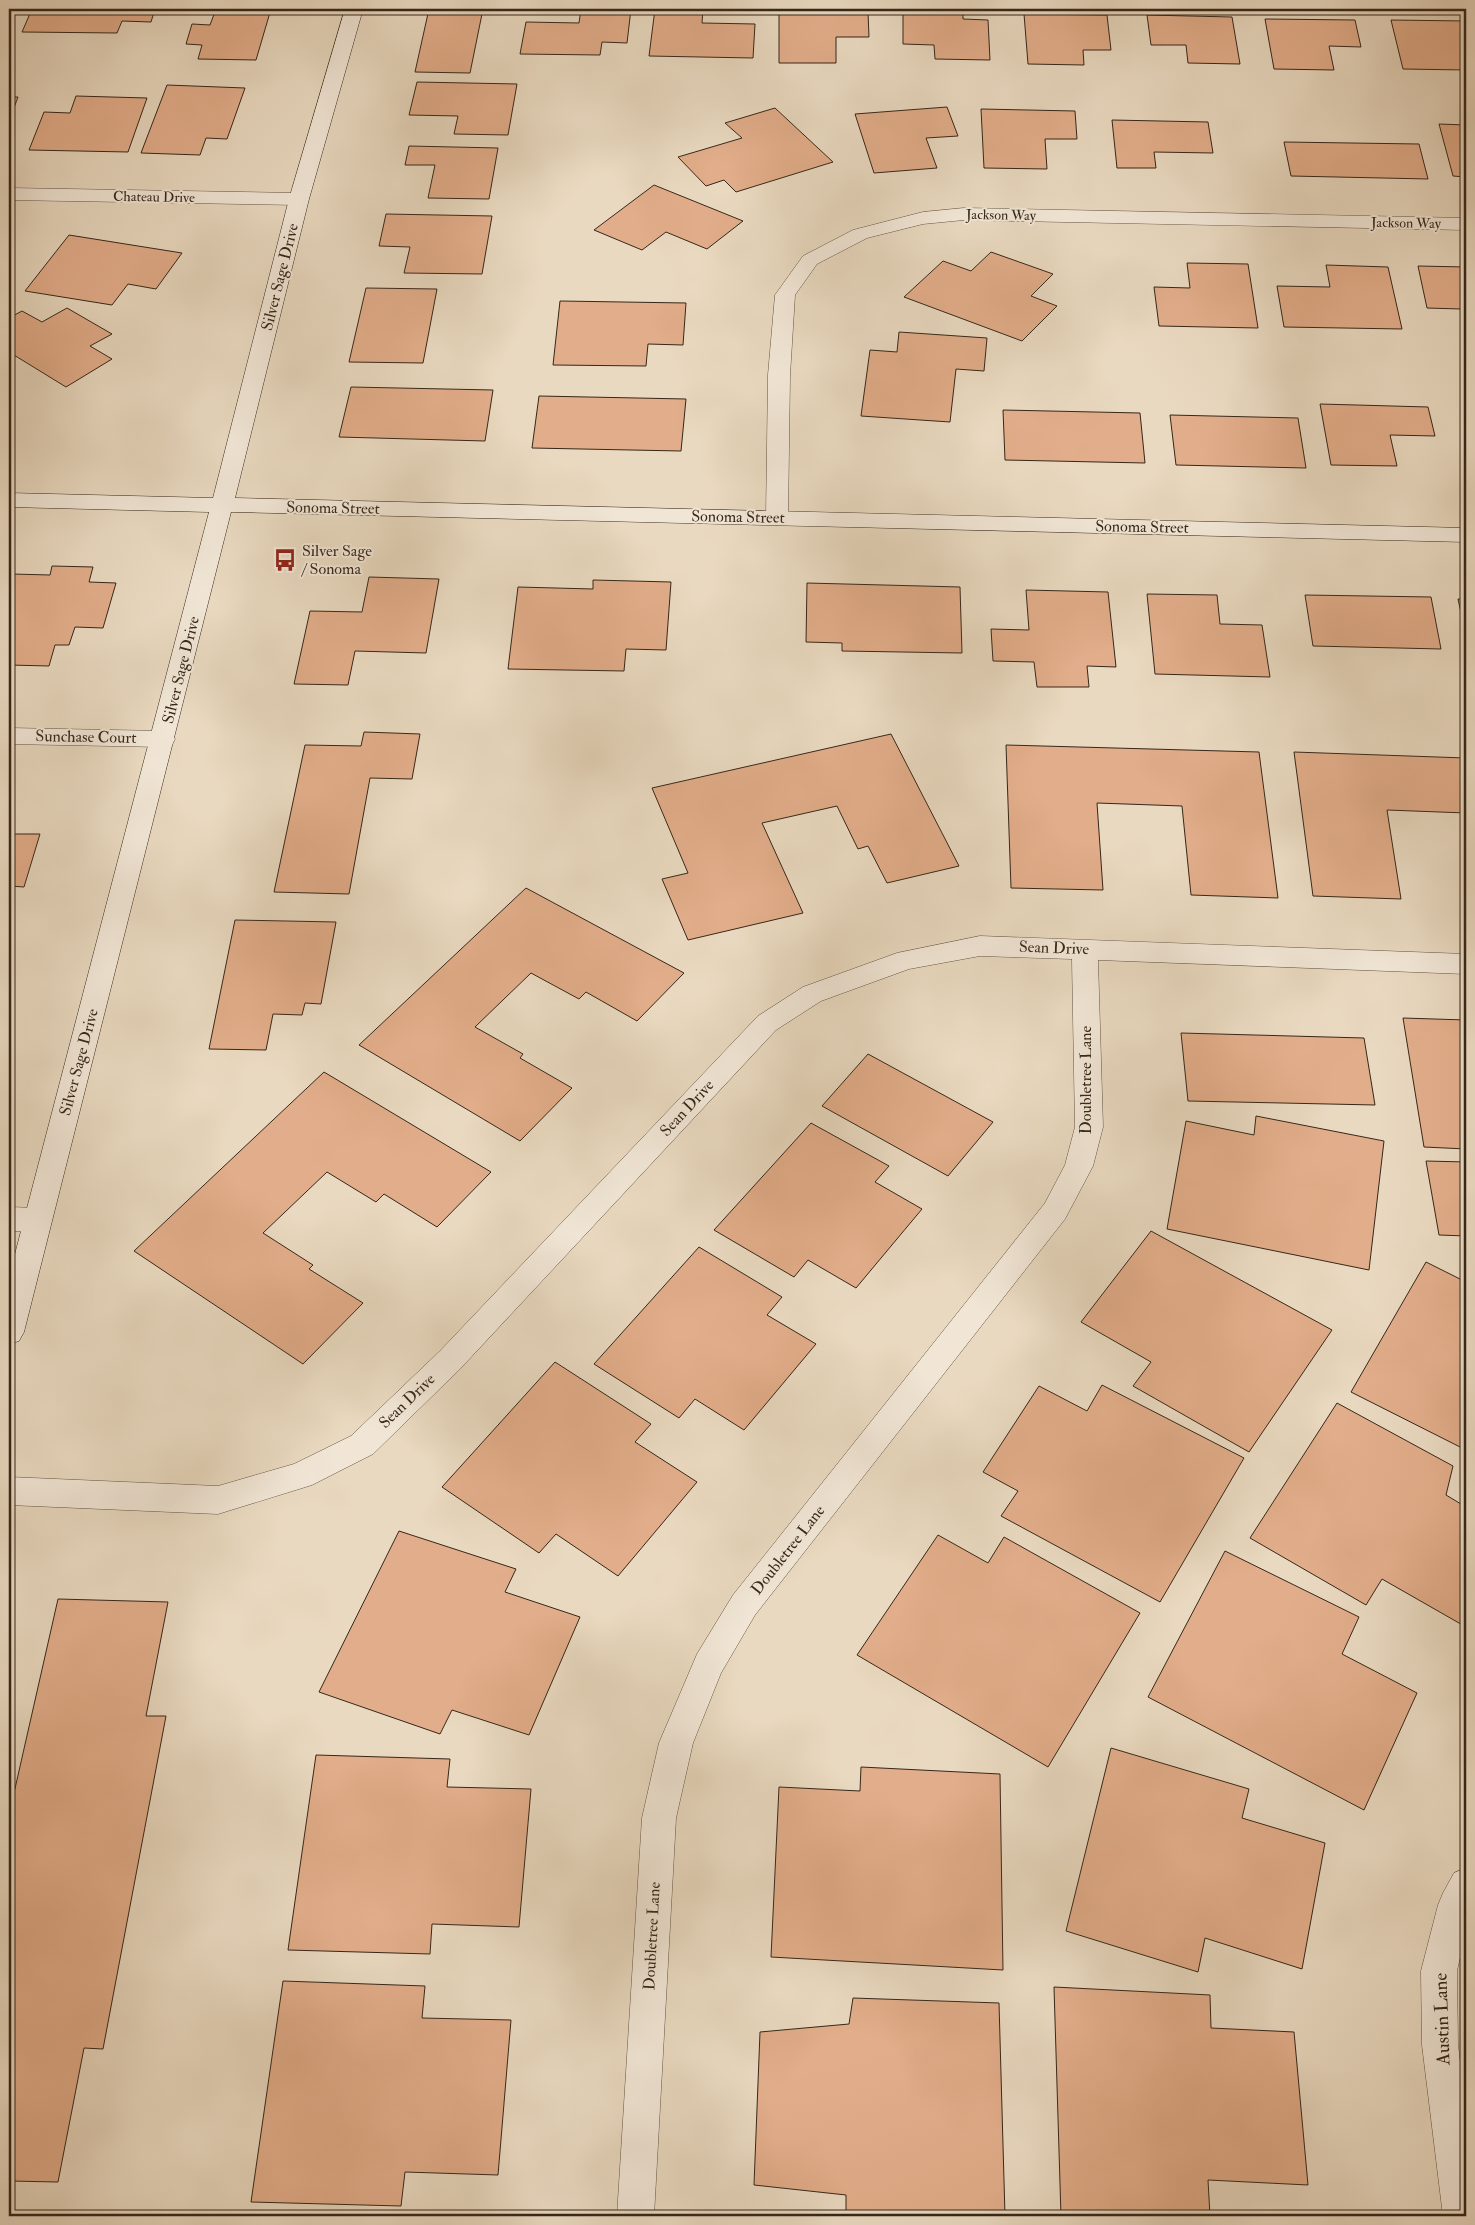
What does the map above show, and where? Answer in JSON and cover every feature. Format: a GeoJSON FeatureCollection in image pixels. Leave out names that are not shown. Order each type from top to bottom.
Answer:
{"type":"FeatureCollection","features":[{"type":"Feature","properties":{"kind":"street","name":"Silver Sage Drive"},"geometry":{"type":"LineString","coordinates":[[9,1332],[164,739],[299,200],[354,9]]}},
{"type":"Feature","properties":{"kind":"street","name":"Chateau Drive"},"geometry":{"type":"LineString","coordinates":[[9,194],[299,200]]}},
{"type":"Feature","properties":{"kind":"street","name":"Jackson Way"},"geometry":{"type":"LineString","coordinates":[[777,518],[779,375],[785,295],[810,260],[860,234],[924,218],[964,214],[1466,224]]}},
{"type":"Feature","properties":{"kind":"street","name":"Sonoma Street"},"geometry":{"type":"LineString","coordinates":[[9,500],[1466,535]]}},
{"type":"Feature","properties":{"kind":"street","name":"Sunchase Court"},"geometry":{"type":"LineString","coordinates":[[9,736],[164,739]]}},
{"type":"Feature","properties":{"kind":"street","name":"Sean Drive"},"geometry":{"type":"LineString","coordinates":[[9,1491],[218,1500],[300,1476],[362,1445],[450,1360],[767,1023],[812,994],[906,960],[980,946],[1466,964]]}},
{"type":"Feature","properties":{"kind":"street","name":"Doubletree Lane"},"geometry":{"type":"LineString","coordinates":[[635,2216],[659,1818],[676,1743],[708,1665],[744,1605],[1055,1211],[1079,1166],[1089,1127],[1085,949]]}},
{"type":"Feature","properties":{"kind":"street"},"geometry":{"type":"LineString","coordinates":[[9,1219],[37,1220]]}},
{"type":"Feature","properties":{"kind":"street","name":"Austin Lane"},"geometry":{"type":"LineString","coordinates":[[1461,2216],[1440,2045],[1439,1971],[1455,1905],[1466,1884]]}},
{"type":"Feature","properties":{"kind":"building"},"geometry":{"type":"Polygon","coordinates":[[[32,9],[155,9],[151,22],[122,21],[117,33],[22,32],[32,9]]]}},
{"type":"Feature","properties":{"kind":"building"},"geometry":{"type":"Polygon","coordinates":[[[216,9],[271,9],[256,60],[198,59],[202,45],[186,44],[192,24],[210,25],[216,9]]]}},
{"type":"Feature","properties":{"kind":"building"},"geometry":{"type":"Polygon","coordinates":[[[429,9],[483,9],[470,73],[415,72],[429,9]]]}},
{"type":"Feature","properties":{"kind":"building"},"geometry":{"type":"Polygon","coordinates":[[[581,9],[631,9],[627,43],[602,42],[600,55],[520,54],[526,22],[579,23],[581,9]]]}},
{"type":"Feature","properties":{"kind":"building"},"geometry":{"type":"Polygon","coordinates":[[[655,9],[703,9],[702,23],[755,24],[753,58],[649,56],[655,9]]]}},
{"type":"Feature","properties":{"kind":"building"},"geometry":{"type":"Polygon","coordinates":[[[903,9],[963,10],[963,19],[988,20],[990,60],[935,59],[934,45],[903,44],[903,9]]]}},
{"type":"Feature","properties":{"kind":"building"},"geometry":{"type":"Polygon","coordinates":[[[779,11],[868,12],[869,37],[836,37],[836,63],[779,63],[779,11]]]}},
{"type":"Feature","properties":{"kind":"building"},"geometry":{"type":"Polygon","coordinates":[[[1024,14],[1107,15],[1111,50],[1083,50],[1084,65],[1028,64],[1024,14]]]}},
{"type":"Feature","properties":{"kind":"building"},"geometry":{"type":"Polygon","coordinates":[[[1147,15],[1232,17],[1240,64],[1188,63],[1186,45],[1151,45],[1147,15]]]}},
{"type":"Feature","properties":{"kind":"building"},"geometry":{"type":"Polygon","coordinates":[[[1265,19],[1355,20],[1361,47],[1329,46],[1334,70],[1274,69],[1265,19]]]}},
{"type":"Feature","properties":{"kind":"building"},"geometry":{"type":"Polygon","coordinates":[[[1391,20],[1466,21],[1466,70],[1403,69],[1391,20]]]}},
{"type":"Feature","properties":{"kind":"building"},"geometry":{"type":"Polygon","coordinates":[[[417,82],[517,84],[508,135],[454,134],[458,116],[409,115],[417,82]]]}},
{"type":"Feature","properties":{"kind":"building"},"geometry":{"type":"Polygon","coordinates":[[[167,85],[245,88],[227,139],[206,138],[200,155],[141,153],[167,85]]]}},
{"type":"Feature","properties":{"kind":"building"},"geometry":{"type":"Polygon","coordinates":[[[76,96],[147,98],[128,152],[29,150],[44,112],[70,113],[76,96]]]}},
{"type":"Feature","properties":{"kind":"building"},"geometry":{"type":"Polygon","coordinates":[[[9,97],[18,97],[9,121],[9,97]]]}},
{"type":"Feature","properties":{"kind":"building"},"geometry":{"type":"Polygon","coordinates":[[[947,107],[958,136],[926,138],[937,168],[874,173],[855,114],[947,107]]]}},
{"type":"Feature","properties":{"kind":"building"},"geometry":{"type":"Polygon","coordinates":[[[775,108],[833,162],[736,192],[724,180],[706,186],[678,157],[742,138],[725,123],[775,108]]]}},
{"type":"Feature","properties":{"kind":"building"},"geometry":{"type":"Polygon","coordinates":[[[981,109],[1075,111],[1077,139],[1045,139],[1047,169],[984,168],[981,109]]]}},
{"type":"Feature","properties":{"kind":"building"},"geometry":{"type":"Polygon","coordinates":[[[1112,120],[1208,122],[1213,153],[1154,152],[1156,168],[1117,168],[1112,120]]]}},
{"type":"Feature","properties":{"kind":"building"},"geometry":{"type":"Polygon","coordinates":[[[1439,124],[1466,125],[1466,177],[1453,176],[1439,124]]]}},
{"type":"Feature","properties":{"kind":"building"},"geometry":{"type":"Polygon","coordinates":[[[1284,142],[1419,144],[1428,179],[1291,176],[1284,142]]]}},
{"type":"Feature","properties":{"kind":"building"},"geometry":{"type":"Polygon","coordinates":[[[409,146],[498,148],[489,199],[428,198],[435,165],[405,165],[409,146]]]}},
{"type":"Feature","properties":{"kind":"building"},"geometry":{"type":"Polygon","coordinates":[[[654,185],[743,221],[707,249],[666,232],[642,250],[594,230],[654,185]]]}},
{"type":"Feature","properties":{"kind":"building"},"geometry":{"type":"Polygon","coordinates":[[[386,214],[492,216],[482,274],[404,273],[410,247],[379,246],[386,214]]]}},
{"type":"Feature","properties":{"kind":"building"},"geometry":{"type":"Polygon","coordinates":[[[69,235],[182,253],[156,289],[128,284],[112,305],[25,291],[69,235]]]}},
{"type":"Feature","properties":{"kind":"building"},"geometry":{"type":"Polygon","coordinates":[[[991,252],[1053,274],[1031,296],[1057,306],[1022,341],[904,297],[943,261],[971,271],[991,252]]]}},
{"type":"Feature","properties":{"kind":"building"},"geometry":{"type":"Polygon","coordinates":[[[1187,263],[1248,264],[1258,328],[1159,326],[1154,287],[1190,288],[1187,263]]]}},
{"type":"Feature","properties":{"kind":"building"},"geometry":{"type":"Polygon","coordinates":[[[1326,265],[1388,267],[1402,329],[1284,327],[1277,286],[1330,287],[1326,265]]]}},
{"type":"Feature","properties":{"kind":"building"},"geometry":{"type":"Polygon","coordinates":[[[1418,266],[1466,267],[1466,328],[1461,309],[1427,308],[1418,266]]]}},
{"type":"Feature","properties":{"kind":"building"},"geometry":{"type":"Polygon","coordinates":[[[366,288],[437,289],[423,363],[349,362],[366,288]]]}},
{"type":"Feature","properties":{"kind":"building"},"geometry":{"type":"Polygon","coordinates":[[[560,301],[686,303],[683,345],[648,344],[646,366],[553,365],[560,301]]]}},
{"type":"Feature","properties":{"kind":"building"},"geometry":{"type":"Polygon","coordinates":[[[67,308],[112,334],[90,346],[112,359],[66,387],[9,352],[9,318],[22,311],[42,322],[67,308]]]}},
{"type":"Feature","properties":{"kind":"building"},"geometry":{"type":"Polygon","coordinates":[[[899,332],[987,338],[984,371],[956,369],[950,422],[861,416],[870,350],[897,352],[899,332]]]}},
{"type":"Feature","properties":{"kind":"building"},"geometry":{"type":"Polygon","coordinates":[[[351,387],[493,390],[485,441],[339,437],[351,387]]]}},
{"type":"Feature","properties":{"kind":"building"},"geometry":{"type":"Polygon","coordinates":[[[539,396],[686,399],[681,451],[532,448],[539,396]]]}},
{"type":"Feature","properties":{"kind":"building"},"geometry":{"type":"Polygon","coordinates":[[[1320,404],[1428,407],[1435,436],[1390,435],[1397,466],[1331,465],[1320,404]]]}},
{"type":"Feature","properties":{"kind":"building"},"geometry":{"type":"Polygon","coordinates":[[[1003,410],[1140,413],[1145,463],[1005,460],[1003,410]]]}},
{"type":"Feature","properties":{"kind":"building"},"geometry":{"type":"Polygon","coordinates":[[[1170,415],[1298,418],[1306,468],[1176,465],[1170,415]]]}},
{"type":"Feature","properties":{"kind":"building"},"geometry":{"type":"Polygon","coordinates":[[[52,566],[93,567],[89,582],[116,583],[103,628],[75,627],[69,645],[55,645],[49,666],[9,665],[9,585],[12,574],[50,575],[52,566]]]}},
{"type":"Feature","properties":{"kind":"building"},"geometry":{"type":"Polygon","coordinates":[[[369,577],[439,579],[426,653],[355,651],[348,685],[294,684],[310,611],[362,612],[369,577]]]}},
{"type":"Feature","properties":{"kind":"building"},"geometry":{"type":"Polygon","coordinates":[[[593,580],[671,582],[666,650],[626,649],[624,671],[508,669],[518,587],[593,589],[593,580]]]}},
{"type":"Feature","properties":{"kind":"building"},"geometry":{"type":"Polygon","coordinates":[[[807,583],[960,587],[962,653],[842,651],[842,643],[806,642],[807,583]]]}},
{"type":"Feature","properties":{"kind":"building"},"geometry":{"type":"Polygon","coordinates":[[[1026,590],[1108,592],[1116,667],[1087,666],[1089,687],[1037,687],[1034,662],[993,661],[991,629],[1029,630],[1026,590]]]}},
{"type":"Feature","properties":{"kind":"building"},"geometry":{"type":"Polygon","coordinates":[[[1147,594],[1217,595],[1220,624],[1262,625],[1270,677],[1155,674],[1147,594]]]}},
{"type":"Feature","properties":{"kind":"building"},"geometry":{"type":"Polygon","coordinates":[[[1305,595],[1431,597],[1441,649],[1313,646],[1305,595]]]}},
{"type":"Feature","properties":{"kind":"building"},"geometry":{"type":"Polygon","coordinates":[[[1458,599],[1466,599],[1466,636],[1458,599]]]}},
{"type":"Feature","properties":{"kind":"building"},"geometry":{"type":"Polygon","coordinates":[[[364,732],[420,734],[412,779],[370,778],[349,894],[274,892],[305,745],[361,746],[364,732]]]}},
{"type":"Feature","properties":{"kind":"building"},"geometry":{"type":"Polygon","coordinates":[[[891,734],[959,866],[887,883],[868,846],[858,849],[837,806],[762,823],[803,913],[688,940],[662,879],[688,873],[652,788],[891,734]]]}},
{"type":"Feature","properties":{"kind":"building"},"geometry":{"type":"Polygon","coordinates":[[[1006,745],[1259,752],[1278,898],[1191,895],[1182,806],[1097,803],[1103,890],[1011,888],[1006,745]]]}},
{"type":"Feature","properties":{"kind":"building"},"geometry":{"type":"Polygon","coordinates":[[[1294,752],[1466,758],[1466,813],[1387,810],[1401,899],[1313,896],[1294,752]]]}},
{"type":"Feature","properties":{"kind":"building"},"geometry":{"type":"Polygon","coordinates":[[[9,834],[40,834],[24,887],[9,886],[9,834]]]}},
{"type":"Feature","properties":{"kind":"building"},"geometry":{"type":"Polygon","coordinates":[[[526,888],[684,973],[637,1021],[586,992],[579,999],[531,973],[475,1027],[523,1054],[520,1058],[572,1088],[520,1141],[359,1045],[526,888]]]}},
{"type":"Feature","properties":{"kind":"building"},"geometry":{"type":"Polygon","coordinates":[[[235,920],[336,922],[321,1004],[305,1003],[302,1015],[273,1014],[266,1050],[209,1049],[235,920]]]}},
{"type":"Feature","properties":{"kind":"building"},"geometry":{"type":"Polygon","coordinates":[[[1403,1018],[1466,1020],[1466,1149],[1424,1147],[1403,1018]]]}},
{"type":"Feature","properties":{"kind":"building"},"geometry":{"type":"Polygon","coordinates":[[[1181,1033],[1364,1038],[1375,1105],[1188,1101],[1181,1033]]]}},
{"type":"Feature","properties":{"kind":"building"},"geometry":{"type":"Polygon","coordinates":[[[868,1054],[993,1122],[948,1176],[822,1106],[868,1054]]]}},
{"type":"Feature","properties":{"kind":"building"},"geometry":{"type":"Polygon","coordinates":[[[324,1072],[491,1172],[437,1227],[384,1194],[376,1202],[327,1172],[263,1233],[313,1265],[309,1269],[363,1303],[303,1364],[134,1251],[324,1072]]]}},
{"type":"Feature","properties":{"kind":"building"},"geometry":{"type":"Polygon","coordinates":[[[1256,1116],[1384,1141],[1369,1270],[1167,1229],[1186,1121],[1254,1135],[1256,1116]]]}},
{"type":"Feature","properties":{"kind":"building"},"geometry":{"type":"Polygon","coordinates":[[[811,1123],[889,1166],[875,1182],[922,1209],[856,1288],[808,1260],[794,1277],[714,1230],[811,1123]]]}},
{"type":"Feature","properties":{"kind":"building"},"geometry":{"type":"Polygon","coordinates":[[[1426,1161],[1466,1162],[1466,1236],[1439,1235],[1426,1161]]]}},
{"type":"Feature","properties":{"kind":"building"},"geometry":{"type":"Polygon","coordinates":[[[1151,1231],[1332,1330],[1249,1452],[1133,1386],[1151,1362],[1081,1322],[1151,1231]]]}},
{"type":"Feature","properties":{"kind":"building"},"geometry":{"type":"Polygon","coordinates":[[[699,1247],[782,1297],[767,1315],[816,1344],[744,1430],[695,1399],[679,1418],[594,1364],[699,1247]]]}},
{"type":"Feature","properties":{"kind":"building"},"geometry":{"type":"Polygon","coordinates":[[[1426,1262],[1466,1282],[1466,1450],[1351,1392],[1426,1262]]]}},
{"type":"Feature","properties":{"kind":"building"},"geometry":{"type":"Polygon","coordinates":[[[555,1362],[651,1424],[635,1442],[697,1482],[618,1576],[556,1534],[539,1553],[442,1487],[555,1362]]]}},
{"type":"Feature","properties":{"kind":"building"},"geometry":{"type":"Polygon","coordinates":[[[1102,1385],[1244,1458],[1160,1602],[1001,1516],[1018,1491],[983,1472],[1039,1386],[1087,1411],[1102,1385]]]}},
{"type":"Feature","properties":{"kind":"building"},"geometry":{"type":"Polygon","coordinates":[[[1337,1403],[1453,1466],[1446,1495],[1466,1507],[1466,1627],[1382,1579],[1366,1605],[1250,1538],[1337,1403]]]}},
{"type":"Feature","properties":{"kind":"building"},"geometry":{"type":"Polygon","coordinates":[[[399,1531],[516,1569],[505,1592],[580,1617],[529,1735],[452,1710],[440,1734],[319,1692],[399,1531]]]}},
{"type":"Feature","properties":{"kind":"building"},"geometry":{"type":"Polygon","coordinates":[[[938,1535],[988,1563],[1004,1537],[1140,1613],[1048,1767],[857,1655],[938,1535]]]}},
{"type":"Feature","properties":{"kind":"building"},"geometry":{"type":"Polygon","coordinates":[[[1225,1551],[1359,1617],[1342,1654],[1417,1693],[1364,1810],[1148,1697],[1225,1551]]]}},
{"type":"Feature","properties":{"kind":"building"},"geometry":{"type":"Polygon","coordinates":[[[58,1599],[168,1602],[146,1716],[166,1716],[103,2049],[84,2048],[58,2182],[9,2181],[9,1815],[58,1599]]]}},
{"type":"Feature","properties":{"kind":"building"},"geometry":{"type":"Polygon","coordinates":[[[1111,1748],[1249,1789],[1242,1818],[1325,1843],[1302,1969],[1205,1938],[1198,1972],[1066,1931],[1111,1748]]]}},
{"type":"Feature","properties":{"kind":"building"},"geometry":{"type":"Polygon","coordinates":[[[316,1755],[450,1759],[447,1787],[531,1789],[519,1927],[432,1924],[430,1954],[288,1950],[316,1755]]]}},
{"type":"Feature","properties":{"kind":"building"},"geometry":{"type":"Polygon","coordinates":[[[861,1767],[1000,1774],[1003,1970],[771,1957],[779,1787],[860,1791],[861,1767]]]}},
{"type":"Feature","properties":{"kind":"building"},"geometry":{"type":"Polygon","coordinates":[[[283,1981],[425,1986],[422,2018],[511,2020],[498,2175],[405,2172],[401,2206],[251,2202],[283,1981]]]}},
{"type":"Feature","properties":{"kind":"building"},"geometry":{"type":"Polygon","coordinates":[[[1054,1987],[1210,1995],[1211,2028],[1294,2032],[1308,2185],[1208,2180],[1210,2216],[1061,2216],[1054,1987]]]}},
{"type":"Feature","properties":{"kind":"building"},"geometry":{"type":"Polygon","coordinates":[[[853,1998],[999,2003],[1005,2216],[846,2216],[846,2195],[754,2185],[760,2032],[849,2024],[853,1998]]]}},
{"type":"Feature","properties":{"kind":"place","name":"Silver Sage / Sonoma"},"geometry":{"type":"Point","coordinates":[285,560]}}]}
